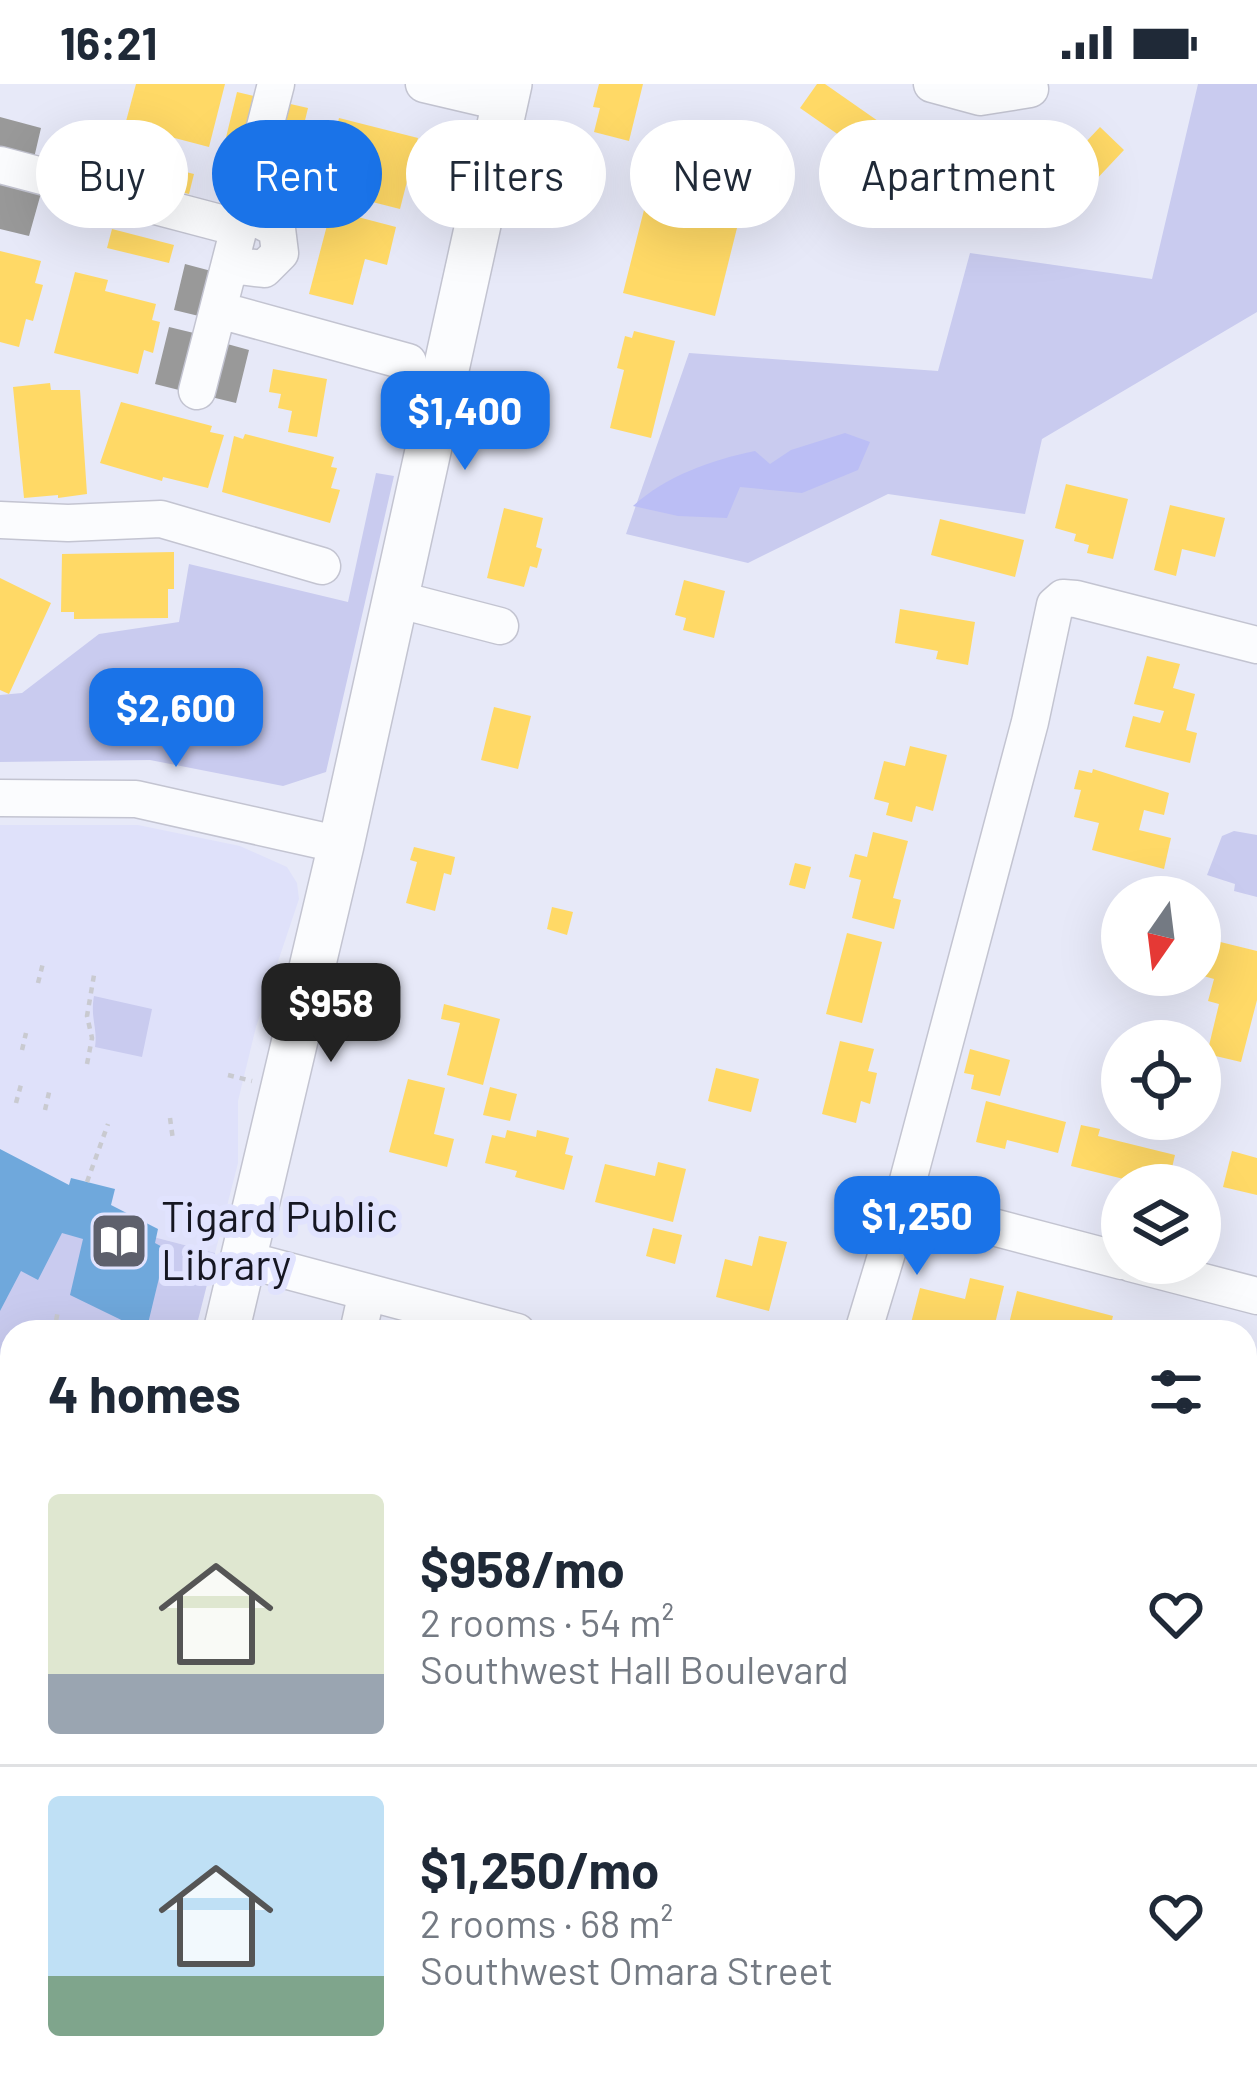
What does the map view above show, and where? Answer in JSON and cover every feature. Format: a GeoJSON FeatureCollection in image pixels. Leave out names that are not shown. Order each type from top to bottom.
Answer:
{"type":"FeatureCollection","features":[{"type":"Feature","properties":{"kind":"main road"},"geometry":{"type":"LineString","coordinates":[[229,1320],[341,845],[507,94]]}},
{"type":"Feature","properties":{"kind":"street"},"geometry":{"type":"LineString","coordinates":[[267,120],[276,84]]}},
{"type":"Feature","properties":{"kind":"street"},"geometry":{"type":"LineString","coordinates":[[424,84],[507,94]]}},
{"type":"Feature","properties":{"kind":"street"},"geometry":{"type":"LineString","coordinates":[[932,84],[980,97],[1030,89]]}},
{"type":"Feature","properties":{"kind":"street"},"geometry":{"type":"LineString","coordinates":[[0,165],[212,215]]}},
{"type":"Feature","properties":{"kind":"street"},"geometry":{"type":"LineString","coordinates":[[197,392],[240,228]]}},
{"type":"Feature","properties":{"kind":"street"},"geometry":{"type":"LineString","coordinates":[[219,310],[408,362]]}},
{"type":"Feature","properties":{"kind":"street"},"geometry":{"type":"LineString","coordinates":[[0,520],[160,520],[322,566]]}},
{"type":"Feature","properties":{"kind":"street"},"geometry":{"type":"LineString","coordinates":[[866,1320],[902,1204],[1030,722],[1055,605],[1063,598],[1076,599],[1257,645]]}},
{"type":"Feature","properties":{"kind":"street"},"geometry":{"type":"LineString","coordinates":[[396,599],[500,626]]}},
{"type":"Feature","properties":{"kind":"street"},"geometry":{"type":"LineString","coordinates":[[0,798],[136,799],[341,845]]}},
{"type":"Feature","properties":{"kind":"street"},"geometry":{"type":"LineString","coordinates":[[902,1204],[1101,1256]]}},
{"type":"Feature","properties":{"kind":"street"},"geometry":{"type":"LineString","coordinates":[[243,1259],[473,1320]]}},
{"type":"Feature","properties":{"kind":"street"},"geometry":{"type":"LineString","coordinates":[[1211,1284],[1257,1296]]}},
{"type":"Feature","properties":{"kind":"street"},"geometry":{"type":"LineString","coordinates":[[361,1320],[367,1292]]}},
{"type":"Feature","properties":{"kind":"path"},"geometry":{"type":"LineString","coordinates":[[38,983],[43,963]]}},
{"type":"Feature","properties":{"kind":"path"},"geometry":{"type":"LineString","coordinates":[[87,1064],[92,1038],[87,1016],[94,975]]}},
{"type":"Feature","properties":{"kind":"path"},"geometry":{"type":"LineString","coordinates":[[22,1050],[26,1033]]}},
{"type":"Feature","properties":{"kind":"path"},"geometry":{"type":"LineString","coordinates":[[16,1103],[22,1081]]}},
{"type":"Feature","properties":{"kind":"path"},"geometry":{"type":"LineString","coordinates":[[46,1110],[50,1088]]}},
{"type":"Feature","properties":{"kind":"path"},"geometry":{"type":"LineString","coordinates":[[170,1118],[173,1140]]}},
{"type":"Feature","properties":{"kind":"path"},"geometry":{"type":"LineString","coordinates":[[87,1182],[108,1124]]}},
{"type":"Feature","properties":{"kind":"path"},"geometry":{"type":"LineString","coordinates":[[56,1320],[58,1310]]}},
{"type":"Feature","properties":{"kind":"shaded area"},"geometry":{"type":"Polygon","coordinates":[[[1198,84],[1257,84],[1257,312],[1042,439],[1025,514],[888,494],[748,563],[626,534],[689,353],[938,371],[970,253],[1152,279],[1198,84]]]}},
{"type":"Feature","properties":{"kind":"shaded area"},"geometry":{"type":"Polygon","coordinates":[[[845,433],[870,442],[858,470],[802,493],[740,487],[727,518],[678,516],[633,506],[660,486],[706,464],[755,451],[770,464],[791,450],[845,433]]]}},
{"type":"Feature","properties":{"kind":"shaded area"},"geometry":{"type":"Polygon","coordinates":[[[376,473],[394,476],[326,772],[283,786],[150,760],[0,762],[0,695],[22,693],[99,634],[179,622],[189,564],[348,602],[376,473]]]}},
{"type":"Feature","properties":{"kind":"shaded area"},"geometry":{"type":"Polygon","coordinates":[[[0,825],[138,825],[240,846],[287,867],[297,883],[299,899],[256,1027],[238,1101],[238,1163],[215,1253],[0,1197],[0,825]]]}},
{"type":"Feature","properties":{"kind":"shaded area"},"geometry":{"type":"Polygon","coordinates":[[[1234,831],[1257,835],[1257,897],[1234,891],[1235,884],[1221,876],[1207,875],[1222,836],[1234,831]]]}},
{"type":"Feature","properties":{"kind":"shaded area"},"geometry":{"type":"Polygon","coordinates":[[[94,996],[152,1009],[142,1057],[95,1047],[94,996]]]}},
{"type":"Feature","properties":{"kind":"shaded area"},"geometry":{"type":"Polygon","coordinates":[[[0,1197],[215,1253],[198,1320],[0,1320],[0,1197]]]}},
{"type":"Feature","properties":{"kind":"building: Homes"},"geometry":{"type":"Polygon","coordinates":[[[136,84],[225,84],[216,120],[212,120],[209,147],[188,142],[188,120],[126,120],[136,84]]]}},
{"type":"Feature","properties":{"kind":"building: Homes"},"geometry":{"type":"Polygon","coordinates":[[[599,84],[643,84],[634,120],[630,120],[629,141],[606,135],[606,120],[597,120],[600,108],[593,107],[599,84]]]}},
{"type":"Feature","properties":{"kind":"building: Homes"},"geometry":{"type":"Polygon","coordinates":[[[817,84],[825,84],[877,120],[819,121],[800,108],[817,84]]]}},
{"type":"Feature","properties":{"kind":"building: Homes"},"geometry":{"type":"Polygon","coordinates":[[[237,92],[258,97],[252,120],[230,120],[237,92]]]}},
{"type":"Feature","properties":{"kind":"building: Homes"},"geometry":{"type":"Polygon","coordinates":[[[286,103],[308,108],[305,120],[282,120],[286,103]]]}},
{"type":"Feature","properties":{"kind":"building: Homes"},"geometry":{"type":"Polygon","coordinates":[[[1099,128],[1124,150],[1099,177],[1099,128]]]}},
{"type":"Feature","properties":{"kind":"building: Homes"},"geometry":{"type":"Polygon","coordinates":[[[382,129],[406,135],[406,185],[400,209],[382,204],[382,129]]]}},
{"type":"Feature","properties":{"kind":"building: Homes"},"geometry":{"type":"Polygon","coordinates":[[[382,223],[396,227],[387,265],[365,259],[353,305],[309,294],[326,228],[382,228],[382,223]]]}},
{"type":"Feature","properties":{"kind":"building: Homes"},"geometry":{"type":"Polygon","coordinates":[[[639,228],[737,228],[715,316],[623,293],[639,228]]]}},
{"type":"Feature","properties":{"kind":"building: Homes"},"geometry":{"type":"Polygon","coordinates":[[[112,229],[174,245],[169,263],[107,248],[112,229]]]}},
{"type":"Feature","properties":{"kind":"building: Homes"},"geometry":{"type":"Polygon","coordinates":[[[0,251],[41,261],[35,283],[43,285],[33,321],[26,319],[19,347],[0,342],[0,251]]]}},
{"type":"Feature","properties":{"kind":"building: Homes"},"geometry":{"type":"Polygon","coordinates":[[[75,272],[108,280],[105,291],[156,304],[152,320],[160,322],[153,353],[144,350],[138,374],[54,353],[75,272]]]}},
{"type":"Feature","properties":{"kind":"building: Homes"},"geometry":{"type":"Polygon","coordinates":[[[634,331],[675,341],[651,438],[610,428],[624,370],[617,368],[625,336],[632,338],[634,331]]]}},
{"type":"Feature","properties":{"kind":"building: Homes"},"geometry":{"type":"Polygon","coordinates":[[[273,369],[327,379],[317,437],[288,432],[292,411],[278,408],[281,394],[269,392],[273,369]]]}},
{"type":"Feature","properties":{"kind":"building: Homes"},"geometry":{"type":"Polygon","coordinates":[[[50,383],[51,390],[80,390],[87,494],[24,498],[13,387],[50,383]]]}},
{"type":"Feature","properties":{"kind":"building: Homes"},"geometry":{"type":"Polygon","coordinates":[[[121,402],[212,426],[210,432],[224,435],[208,488],[100,463],[121,402]]]}},
{"type":"Feature","properties":{"kind":"building: Homes"},"geometry":{"type":"Polygon","coordinates":[[[245,434],[334,457],[331,467],[337,468],[331,488],[340,490],[330,523],[222,492],[234,436],[243,439],[245,434]]]}},
{"type":"Feature","properties":{"kind":"building: Homes"},"geometry":{"type":"Polygon","coordinates":[[[1066,484],[1128,499],[1113,559],[1087,553],[1089,545],[1074,541],[1076,534],[1055,528],[1066,484]]]}},
{"type":"Feature","properties":{"kind":"building: Homes"},"geometry":{"type":"Polygon","coordinates":[[[1170,505],[1225,518],[1215,557],[1182,549],[1176,576],[1154,570],[1170,505]]]}},
{"type":"Feature","properties":{"kind":"building: Homes"},"geometry":{"type":"Polygon","coordinates":[[[504,508],[543,518],[537,568],[530,566],[524,587],[487,578],[504,508]]]}},
{"type":"Feature","properties":{"kind":"building: Homes"},"geometry":{"type":"Polygon","coordinates":[[[940,519],[1024,540],[1015,577],[931,555],[940,519]]]}},
{"type":"Feature","properties":{"kind":"building: Homes"},"geometry":{"type":"Polygon","coordinates":[[[174,552],[168,618],[74,619],[74,612],[61,612],[62,554],[174,552]]]}},
{"type":"Feature","properties":{"kind":"building: Homes"},"geometry":{"type":"Polygon","coordinates":[[[0,578],[51,603],[9,694],[0,690],[0,578]]]}},
{"type":"Feature","properties":{"kind":"building: Homes"},"geometry":{"type":"Polygon","coordinates":[[[684,580],[725,591],[714,638],[683,630],[686,618],[675,615],[684,580]]]}},
{"type":"Feature","properties":{"kind":"building: Homes"},"geometry":{"type":"Polygon","coordinates":[[[900,609],[975,622],[968,665],[936,659],[938,651],[895,643],[900,609]]]}},
{"type":"Feature","properties":{"kind":"building: Homes"},"geometry":{"type":"Polygon","coordinates":[[[1147,656],[1180,664],[1173,688],[1195,694],[1186,730],[1197,733],[1190,763],[1125,747],[1133,716],[1160,723],[1164,711],[1134,704],[1147,656]]]}},
{"type":"Feature","properties":{"kind":"building: Homes"},"geometry":{"type":"Polygon","coordinates":[[[494,707],[531,716],[518,769],[481,760],[494,707]]]}},
{"type":"Feature","properties":{"kind":"building: Homes"},"geometry":{"type":"Polygon","coordinates":[[[910,746],[947,755],[933,811],[916,806],[912,822],[886,815],[889,803],[874,799],[884,761],[905,766],[910,746]]]}},
{"type":"Feature","properties":{"kind":"building: Homes"},"geometry":{"type":"Polygon","coordinates":[[[1093,769],[1169,793],[1164,815],[1144,810],[1139,830],[1171,838],[1164,869],[1092,850],[1099,823],[1074,817],[1081,790],[1074,789],[1079,770],[1092,773],[1093,769]]]}},
{"type":"Feature","properties":{"kind":"building: Homes"},"geometry":{"type":"Polygon","coordinates":[[[873,832],[908,841],[893,898],[901,900],[894,929],[852,918],[861,880],[849,877],[855,854],[867,857],[873,832]]]}},
{"type":"Feature","properties":{"kind":"building: Homes"},"geometry":{"type":"Polygon","coordinates":[[[414,847],[455,857],[451,875],[444,873],[435,911],[406,903],[417,862],[410,860],[414,847]]]}},
{"type":"Feature","properties":{"kind":"building: Homes"},"geometry":{"type":"Polygon","coordinates":[[[795,863],[811,867],[805,889],[789,885],[795,863]]]}},
{"type":"Feature","properties":{"kind":"building: Homes"},"geometry":{"type":"Polygon","coordinates":[[[552,907],[573,912],[567,935],[547,929],[552,907]]]}},
{"type":"Feature","properties":{"kind":"building: Homes"},"geometry":{"type":"Polygon","coordinates":[[[847,933],[882,942],[862,1023],[826,1014],[847,933]]]}},
{"type":"Feature","properties":{"kind":"building: Homes"},"geometry":{"type":"Polygon","coordinates":[[[1221,942],[1257,951],[1257,1000],[1241,1062],[1221,1057],[1221,1020],[1215,1020],[1219,1004],[1208,1001],[1209,996],[1221,996],[1221,942]]]}},
{"type":"Feature","properties":{"kind":"building: Homes"},"geometry":{"type":"Polygon","coordinates":[[[444,1004],[500,1019],[483,1085],[447,1075],[460,1023],[441,1019],[444,1004]]]}},
{"type":"Feature","properties":{"kind":"building: Homes"},"geometry":{"type":"Polygon","coordinates":[[[840,1041],[874,1049],[868,1071],[877,1073],[870,1104],[861,1101],[856,1123],[822,1114],[840,1041]]]}},
{"type":"Feature","properties":{"kind":"building: Homes"},"geometry":{"type":"Polygon","coordinates":[[[970,1049],[1010,1060],[1000,1096],[971,1089],[974,1075],[964,1073],[970,1049]]]}},
{"type":"Feature","properties":{"kind":"building: Homes"},"geometry":{"type":"Polygon","coordinates":[[[716,1068],[759,1079],[751,1112],[708,1101],[716,1068]]]}},
{"type":"Feature","properties":{"kind":"building: Homes"},"geometry":{"type":"Polygon","coordinates":[[[408,1079],[445,1088],[434,1134],[454,1139],[447,1167],[389,1152],[408,1079]]]}},
{"type":"Feature","properties":{"kind":"building: Homes"},"geometry":{"type":"Polygon","coordinates":[[[490,1087],[517,1094],[510,1121],[483,1115],[490,1087]]]}},
{"type":"Feature","properties":{"kind":"building: Homes"},"geometry":{"type":"Polygon","coordinates":[[[986,1101],[1066,1122],[1058,1153],[1007,1140],[1005,1149],[976,1142],[986,1101]]]}},
{"type":"Feature","properties":{"kind":"building: Homes"},"geometry":{"type":"Polygon","coordinates":[[[1081,1125],[1100,1129],[1101,1140],[1175,1155],[1173,1164],[1101,1164],[1101,1173],[1071,1166],[1081,1125]]]}},
{"type":"Feature","properties":{"kind":"building: Homes"},"geometry":{"type":"Polygon","coordinates":[[[507,1130],[536,1137],[537,1130],[569,1138],[565,1154],[573,1156],[564,1190],[485,1163],[492,1135],[505,1138],[507,1130]]]}},
{"type":"Feature","properties":{"kind":"building: Homes"},"geometry":{"type":"Polygon","coordinates":[[[1232,1151],[1257,1158],[1257,1195],[1223,1187],[1232,1151]]]}},
{"type":"Feature","properties":{"kind":"building: Homes"},"geometry":{"type":"Polygon","coordinates":[[[658,1162],[686,1169],[673,1222],[595,1202],[605,1164],[655,1176],[658,1162]]]}},
{"type":"Feature","properties":{"kind":"building: Homes"},"geometry":{"type":"Polygon","coordinates":[[[653,1228],[682,1235],[675,1264],[646,1256],[653,1228]]]}},
{"type":"Feature","properties":{"kind":"building: Homes"},"geometry":{"type":"Polygon","coordinates":[[[759,1236],[787,1242],[769,1311],[716,1297],[725,1259],[752,1266],[759,1236]]]}},
{"type":"Feature","properties":{"kind":"building: Homes"},"geometry":{"type":"Polygon","coordinates":[[[970,1278],[1004,1286],[996,1320],[912,1320],[920,1288],[965,1299],[970,1278]]]}},
{"type":"Feature","properties":{"kind":"building: Homes"},"geometry":{"type":"Polygon","coordinates":[[[1017,1291],[1113,1316],[1112,1320],[1010,1320],[1017,1291]]]}},
{"type":"Feature","properties":{"kind":"building: Schools","name":"Tigard Public Library"},"geometry":{"type":"Polygon","coordinates":[[[0,1149],[69,1185],[71,1178],[115,1189],[111,1205],[158,1229],[155,1243],[166,1249],[149,1320],[121,1320],[70,1295],[83,1239],[62,1233],[38,1280],[21,1271],[0,1311],[0,1149]]]}},
{"type":"Feature","properties":{"kind":"building: Industry"},"geometry":{"type":"Polygon","coordinates":[[[0,117],[36,127],[34,158],[0,149],[0,117]]]}},
{"type":"Feature","properties":{"kind":"building: Industry"},"geometry":{"type":"Polygon","coordinates":[[[0,175],[36,184],[29,236],[0,229],[0,175]]]}},
{"type":"Feature","properties":{"kind":"building: Industry"},"geometry":{"type":"Polygon","coordinates":[[[185,264],[215,272],[203,317],[174,310],[185,264]]]}},
{"type":"Feature","properties":{"kind":"building: Industry"},"geometry":{"type":"Polygon","coordinates":[[[169,327],[198,334],[183,391],[155,384],[169,327]]]}},
{"type":"Feature","properties":{"kind":"building: Industry"},"geometry":{"type":"Polygon","coordinates":[[[220,342],[249,350],[236,403],[207,396],[220,342]]]}},
{"type":"Feature","properties":{"kind":"place","name":"Tigard Public Library"},"geometry":{"type":"Point","coordinates":[119,1241]}}]}
